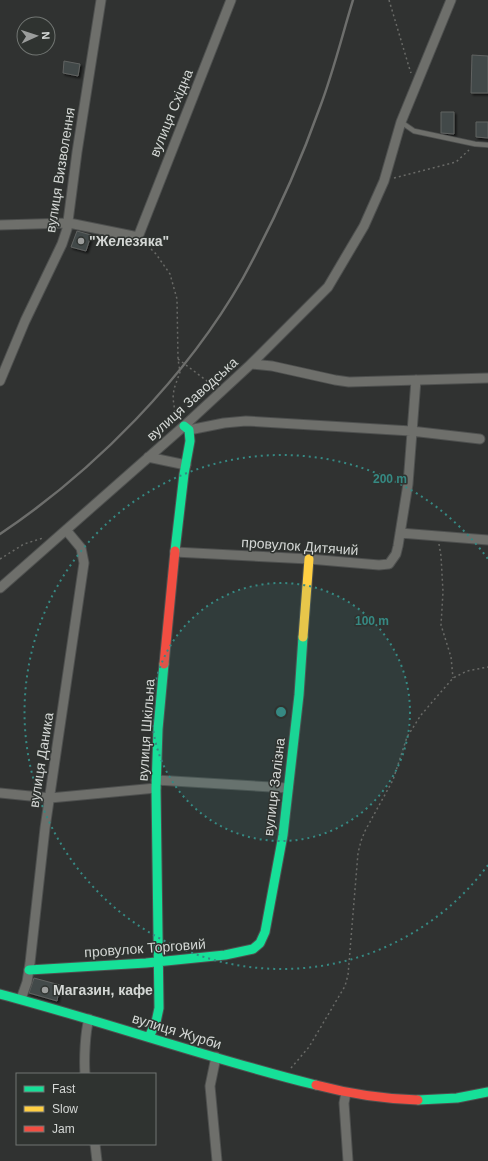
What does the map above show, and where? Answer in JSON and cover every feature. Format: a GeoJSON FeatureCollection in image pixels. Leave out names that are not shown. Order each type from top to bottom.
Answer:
{"type":"FeatureCollection","features":[{"type":"Feature","properties":{"kind":"street","name":"вулиця Визволення"},"geometry":{"type":"LineString","coordinates":[[0,381],[25,321],[62,244],[69,223],[77,152],[101,0]]}},
{"type":"Feature","properties":{"kind":"street","name":"вулиця Східна"},"geometry":{"type":"LineString","coordinates":[[138,237],[231,0]]}},
{"type":"Feature","properties":{"kind":"street"},"geometry":{"type":"LineString","coordinates":[[251,364],[328,287],[364,226],[384,180],[401,122],[450,0]]}},
{"type":"Feature","properties":{"kind":"street"},"geometry":{"type":"LineString","coordinates":[[0,226],[69,223],[138,237]]}},
{"type":"Feature","properties":{"kind":"street","name":"вулиця Заводська"},"geometry":{"type":"LineString","coordinates":[[0,588],[148,457],[184,429],[220,391],[251,364],[272,366],[349,382],[488,378]]}},
{"type":"Feature","properties":{"kind":"street"},"geometry":{"type":"LineString","coordinates":[[416,380],[408,484],[400,533],[488,540]]}},
{"type":"Feature","properties":{"kind":"street"},"geometry":{"type":"LineString","coordinates":[[184,429],[246,421],[411,431],[480,439]]}},
{"type":"Feature","properties":{"kind":"street","name":"вулиця Шкільна"},"geometry":{"type":"LineString","coordinates":[[149,1037],[159,1015],[156,784],[158,728],[175,552],[190,441],[184,429]]}},
{"type":"Feature","properties":{"kind":"street"},"geometry":{"type":"LineString","coordinates":[[148,457],[186,465]]}},
{"type":"Feature","properties":{"kind":"street","name":"вулиця Даника"},"geometry":{"type":"LineString","coordinates":[[21,999],[27,982],[29,970],[45,828],[84,563],[81,548],[66,530]]}},
{"type":"Feature","properties":{"kind":"street","name":"провулок Дитячий"},"geometry":{"type":"LineString","coordinates":[[175,552],[309,559],[384,565],[389,564],[396,554],[400,533]]}},
{"type":"Feature","properties":{"kind":"street","name":"вулиця Залізна"},"geometry":{"type":"LineString","coordinates":[[260,943],[265,932],[283,835],[299,695],[309,559]]}},
{"type":"Feature","properties":{"kind":"street"},"geometry":{"type":"LineString","coordinates":[[0,793],[50,798],[156,784],[288,788]]}},
{"type":"Feature","properties":{"kind":"street","name":"провулок Торговий"},"geometry":{"type":"LineString","coordinates":[[29,970],[159,962],[224,955],[250,950],[260,943]]}},
{"type":"Feature","properties":{"kind":"street","name":"вулиця Журби"},"geometry":{"type":"LineString","coordinates":[[0,994],[346,1093],[384,1099],[420,1101],[459,1098],[488,1092]]}},
{"type":"Feature","properties":{"kind":"street"},"geometry":{"type":"LineString","coordinates":[[85,1073],[86,1038],[89,1019]]}},
{"type":"Feature","properties":{"kind":"street"},"geometry":{"type":"LineString","coordinates":[[216,1057],[210,1086],[217,1161]]}},
{"type":"Feature","properties":{"kind":"street"},"geometry":{"type":"LineString","coordinates":[[346,1093],[344,1104],[348,1161]]}},
{"type":"Feature","properties":{"kind":"street"},"geometry":{"type":"LineString","coordinates":[[95,1145],[97,1161]]}},
{"type":"Feature","properties":{"kind":"lane"},"geometry":{"type":"LineString","coordinates":[[401,122],[414,131],[475,144],[488,145]]}},
{"type":"Feature","properties":{"kind":"path"},"geometry":{"type":"LineString","coordinates":[[389,0],[409,67],[417,83]]}},
{"type":"Feature","properties":{"kind":"path"},"geometry":{"type":"LineString","coordinates":[[384,180],[418,170],[456,162],[475,144]]}},
{"type":"Feature","properties":{"kind":"path"},"geometry":{"type":"LineString","coordinates":[[138,237],[156,254],[170,274],[177,299],[178,359],[180,372],[174,388],[173,398],[184,429]]}},
{"type":"Feature","properties":{"kind":"path"},"geometry":{"type":"LineString","coordinates":[[178,359],[220,391]]}},
{"type":"Feature","properties":{"kind":"path"},"geometry":{"type":"LineString","coordinates":[[438,536],[441,556],[443,592],[441,625],[451,657],[453,678]]}},
{"type":"Feature","properties":{"kind":"path"},"geometry":{"type":"LineString","coordinates":[[0,559],[24,544],[45,537]]}},
{"type":"Feature","properties":{"kind":"path"},"geometry":{"type":"LineString","coordinates":[[283,1076],[309,1047],[345,986],[348,975],[358,853],[361,841],[393,780],[407,737],[421,715],[453,678],[467,671],[488,667]]}},
{"type":"Feature","properties":{"kind":"building"},"geometry":{"type":"Polygon","coordinates":[[[472,55],[488,56],[488,93],[471,93],[472,55]]]}},
{"type":"Feature","properties":{"kind":"building"},"geometry":{"type":"Polygon","coordinates":[[[64,61],[80,64],[78,76],[63,73],[64,61]]]}},
{"type":"Feature","properties":{"kind":"building"},"geometry":{"type":"Polygon","coordinates":[[[441,112],[454,112],[454,134],[441,133],[441,112]]]}},
{"type":"Feature","properties":{"kind":"building"},"geometry":{"type":"Polygon","coordinates":[[[476,122],[488,122],[488,138],[476,137],[476,122]]]}},
{"type":"Feature","properties":{"kind":"building","name":"\"Железяка\""},"geometry":{"type":"Polygon","coordinates":[[[77,231],[91,235],[86,251],[71,247],[77,231]]]}},
{"type":"Feature","properties":{"kind":"building","name":"Магазин, кафе"},"geometry":{"type":"Polygon","coordinates":[[[34,978],[60,985],[57,1001],[29,993],[34,978]]]}},
{"type":"Feature","properties":{"kind":"railway"},"geometry":{"type":"LineString","coordinates":[[0,534],[70,481],[136,420],[195,351],[220,315],[254,257],[294,173],[325,94],[353,0]]}},
{"type":"Feature","properties":{"kind":"traffic: fast"},"geometry":{"type":"LineString","coordinates":[[175,551],[184,474],[190,441],[189,430],[184,426]]}},
{"type":"Feature","properties":{"kind":"traffic: fast"},"geometry":{"type":"LineString","coordinates":[[29,970],[146,963],[225,955],[253,949],[260,943],[265,932],[283,835],[299,695],[303,637]]}},
{"type":"Feature","properties":{"kind":"traffic: fast"},"geometry":{"type":"LineString","coordinates":[[149,1037],[156,1022],[159,1008],[156,788],[158,729],[164,664]]}},
{"type":"Feature","properties":{"kind":"traffic: fast"},"geometry":{"type":"LineString","coordinates":[[0,994],[79,1016],[237,1064],[316,1085]]}},
{"type":"Feature","properties":{"kind":"traffic: fast"},"geometry":{"type":"LineString","coordinates":[[418,1100],[457,1098],[488,1092]]}},
{"type":"Feature","properties":{"kind":"traffic: slow"},"geometry":{"type":"LineString","coordinates":[[303,637],[309,559]]}},
{"type":"Feature","properties":{"kind":"traffic: jam"},"geometry":{"type":"LineString","coordinates":[[164,664],[175,551]]}},
{"type":"Feature","properties":{"kind":"traffic: jam"},"geometry":{"type":"LineString","coordinates":[[316,1085],[367,1096],[418,1100]]}},
{"type":"Feature","properties":{"kind":"place","name":"\"Железяка\""},"geometry":{"type":"Point","coordinates":[81,241]}},
{"type":"Feature","properties":{"kind":"place","name":"Магазин, кафе"},"geometry":{"type":"Point","coordinates":[45,990]}}]}
